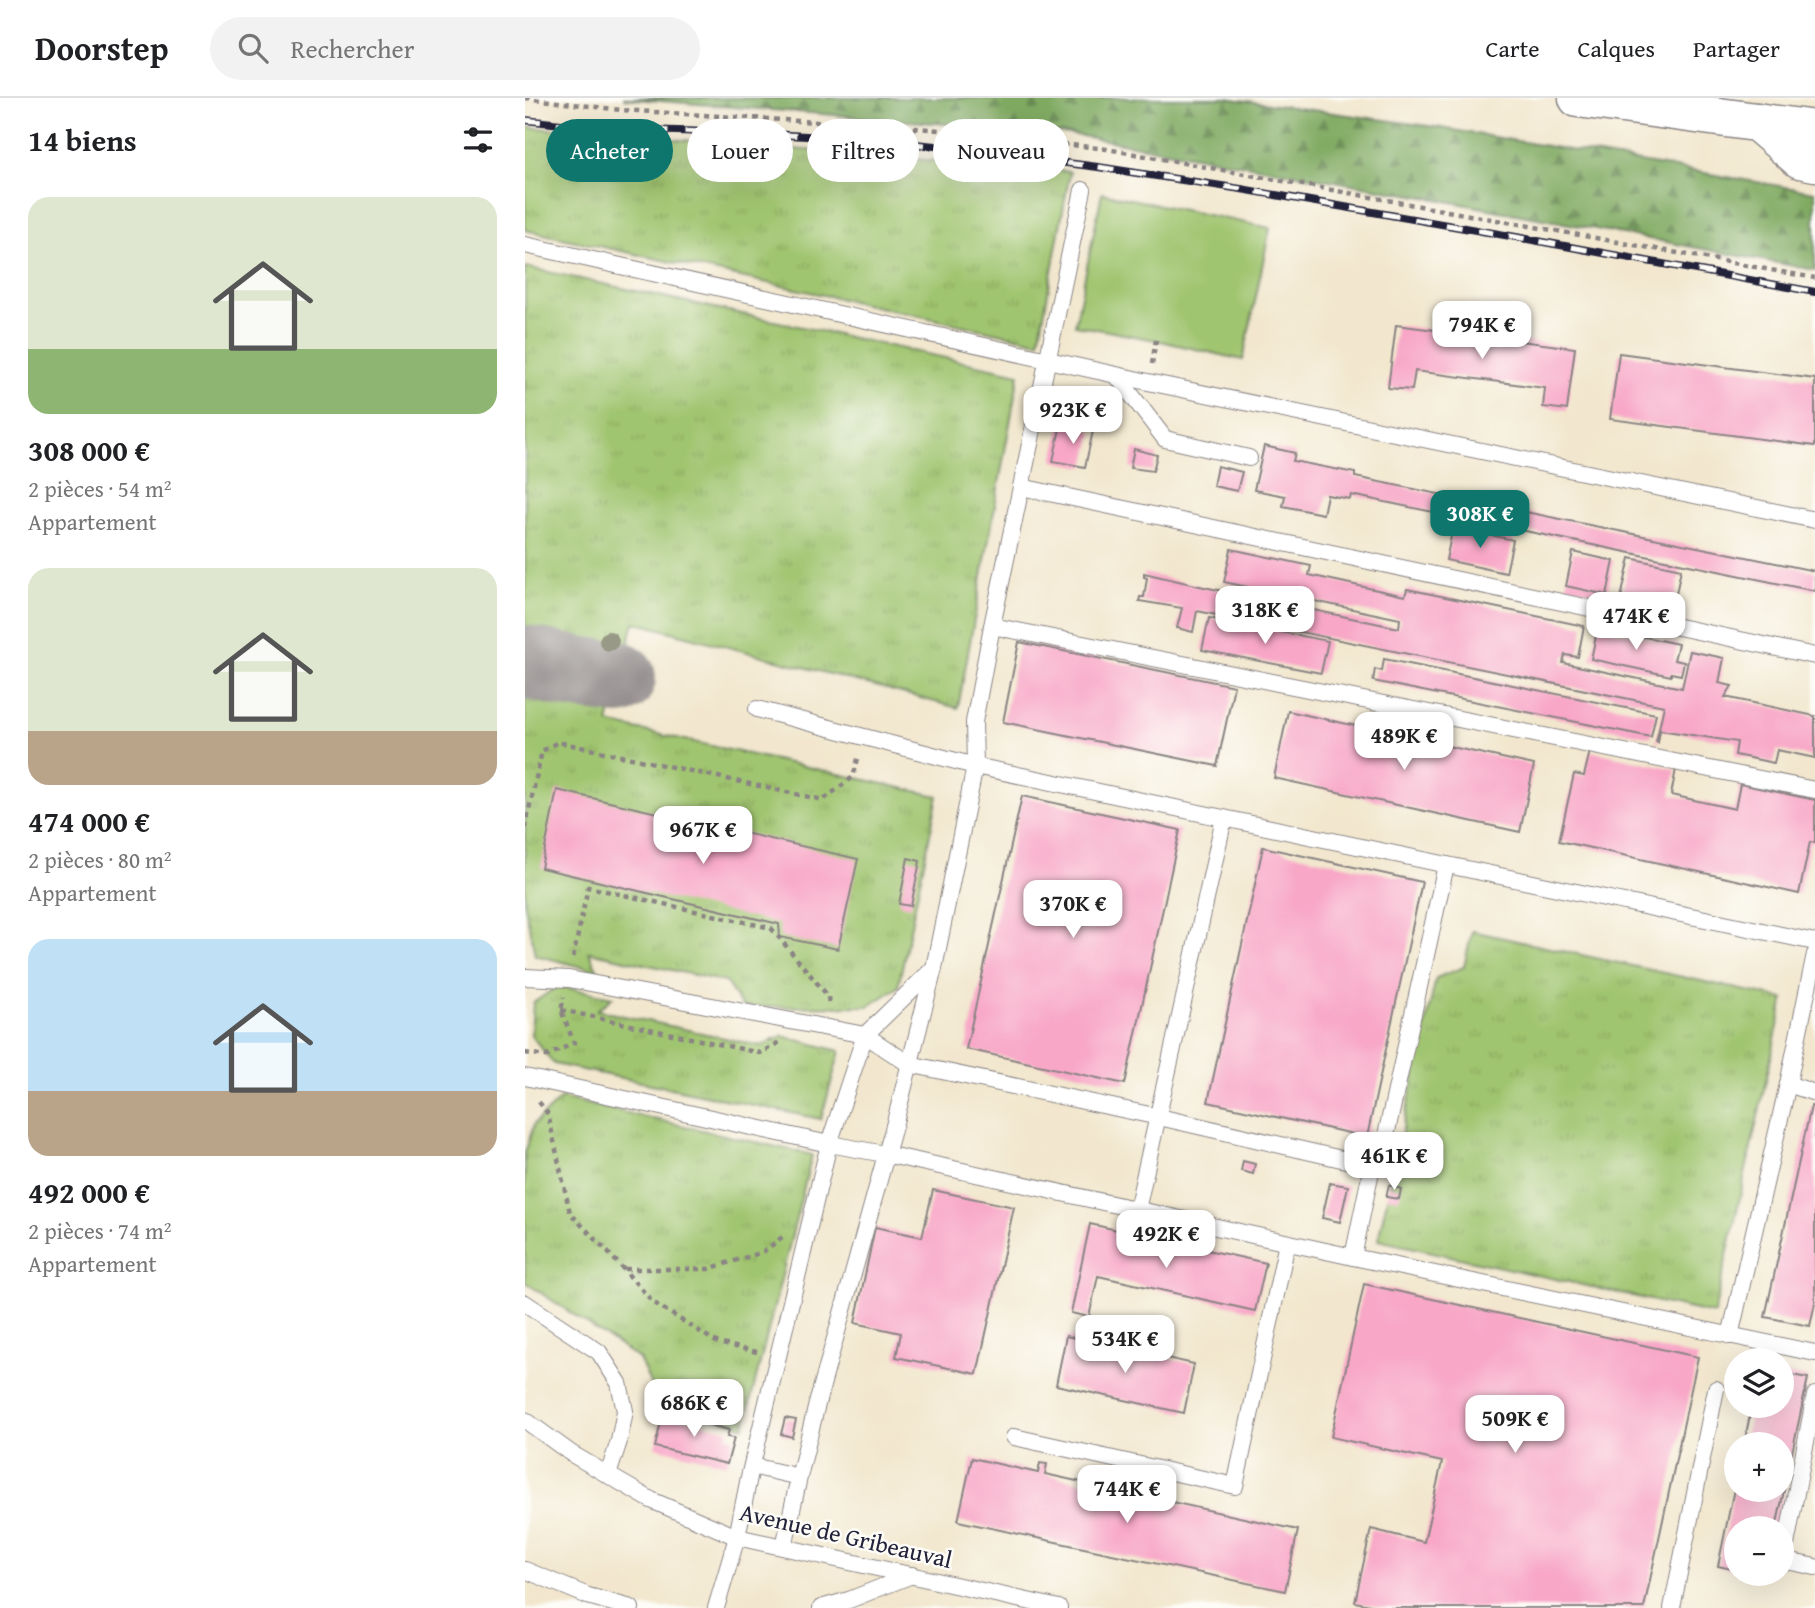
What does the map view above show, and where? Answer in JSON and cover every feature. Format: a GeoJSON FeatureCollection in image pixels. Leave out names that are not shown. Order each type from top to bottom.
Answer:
{"type":"FeatureCollection","features":[{"type":"Feature","properties":{"kind":"highway"},"geometry":{"type":"LineString","coordinates":[[1579,98],[1815,130]]}},
{"type":"Feature","properties":{"kind":"highway"},"geometry":{"type":"LineString","coordinates":[[1757,122],[1800,159],[1815,162]]}},
{"type":"Feature","properties":{"kind":"lane"},"geometry":{"type":"LineString","coordinates":[[784,1547],[807,1443],[934,968],[975,766],[974,722],[992,626],[1083,190]]}},
{"type":"Feature","properties":{"kind":"lane"},"geometry":{"type":"LineString","coordinates":[[525,245],[1117,376],[1815,520]]}},
{"type":"Feature","properties":{"kind":"lane"},"geometry":{"type":"LineString","coordinates":[[1117,376],[1165,439],[1249,458]]}},
{"type":"Feature","properties":{"kind":"lane"},"geometry":{"type":"LineString","coordinates":[[1021,487],[1815,656]]}},
{"type":"Feature","properties":{"kind":"lane"},"geometry":{"type":"LineString","coordinates":[[992,626],[1815,790]]}},
{"type":"Feature","properties":{"kind":"lane"},"geometry":{"type":"LineString","coordinates":[[757,709],[975,766],[1815,942]]}},
{"type":"Feature","properties":{"kind":"lane"},"geometry":{"type":"LineString","coordinates":[[1137,1210],[1223,818]]}},
{"type":"Feature","properties":{"kind":"lane"},"geometry":{"type":"LineString","coordinates":[[1353,1257],[1371,1166],[1385,1140],[1446,864]]}},
{"type":"Feature","properties":{"kind":"lane"},"geometry":{"type":"LineString","coordinates":[[1730,1336],[1789,1084],[1815,954]]}},
{"type":"Feature","properties":{"kind":"lane"},"geometry":{"type":"LineString","coordinates":[[716,1608],[737,1537],[829,1144],[865,1034],[934,968]]}},
{"type":"Feature","properties":{"kind":"lane"},"geometry":{"type":"LineString","coordinates":[[525,977],[569,979],[865,1034],[909,1064],[1159,1116],[1371,1166]]}},
{"type":"Feature","properties":{"kind":"lane"},"geometry":{"type":"LineString","coordinates":[[525,1077],[1287,1243],[1815,1353]]}},
{"type":"Feature","properties":{"kind":"lane"},"geometry":{"type":"LineString","coordinates":[[1789,1084],[1815,1093]]}},
{"type":"Feature","properties":{"kind":"lane"},"geometry":{"type":"LineString","coordinates":[[1014,1437],[1235,1486],[1287,1243]]}},
{"type":"Feature","properties":{"kind":"lane"},"geometry":{"type":"LineString","coordinates":[[525,1303],[599,1352],[619,1383],[625,1411],[608,1475]]}},
{"type":"Feature","properties":{"kind":"lane"},"geometry":{"type":"LineString","coordinates":[[1672,1608],[1716,1389]]}},
{"type":"Feature","properties":{"kind":"lane"},"geometry":{"type":"LineString","coordinates":[[1815,1395],[1786,1550],[1787,1561],[1815,1567]]}},
{"type":"Feature","properties":{"kind":"lane","name":"Avenue de Gribeauval"},"geometry":{"type":"LineString","coordinates":[[525,1420],[572,1454],[651,1500],[737,1537],[1059,1608]]}},
{"type":"Feature","properties":{"kind":"lane"},"geometry":{"type":"LineString","coordinates":[[752,1466],[799,1477]]}},
{"type":"Feature","properties":{"kind":"lane"},"geometry":{"type":"LineString","coordinates":[[525,1570],[588,1596],[631,1608]]}},
{"type":"Feature","properties":{"kind":"lane"},"geometry":{"type":"LineString","coordinates":[[821,1608],[912,1575]]}},
{"type":"Feature","properties":{"kind":"path"},"geometry":{"type":"LineString","coordinates":[[525,98],[621,110],[930,129],[1107,149],[1815,278]]}},
{"type":"Feature","properties":{"kind":"path"},"geometry":{"type":"LineString","coordinates":[[525,828],[542,751],[558,741],[823,800],[853,777],[865,737]]}},
{"type":"Feature","properties":{"kind":"path"},"geometry":{"type":"LineString","coordinates":[[525,1053],[547,1056],[574,1043],[561,1010],[588,887],[771,928],[828,996],[831,1028]]}},
{"type":"Feature","properties":{"kind":"path"},"geometry":{"type":"LineString","coordinates":[[561,1010],[760,1054],[782,1040]]}},
{"type":"Feature","properties":{"kind":"path"},"geometry":{"type":"LineString","coordinates":[[533,1095],[548,1114],[570,1213],[654,1303],[717,1343],[778,1358]]}},
{"type":"Feature","properties":{"kind":"path"},"geometry":{"type":"LineString","coordinates":[[624,1269],[708,1269],[763,1252],[813,1212]]}},
{"type":"Feature","properties":{"kind":"green space"},"geometry":{"type":"Polygon","coordinates":[[[623,98],[1225,98],[1436,127],[1815,192],[1815,270],[1069,134],[1069,119],[933,119],[933,123],[919,122],[919,119],[884,119],[623,98]]]}},
{"type":"Feature","properties":{"kind":"green space"},"geometry":{"type":"Polygon","coordinates":[[[525,127],[546,129],[546,182],[673,182],[673,139],[687,140],[687,182],[793,182],[793,149],[807,150],[807,182],[919,182],[919,160],[933,161],[933,182],[1068,182],[1039,342],[525,230],[525,127]]]}},
{"type":"Feature","properties":{"kind":"green space"},"geometry":{"type":"Polygon","coordinates":[[[1102,193],[1270,228],[1243,360],[1075,325],[1102,193]]]}},
{"type":"Feature","properties":{"kind":"green space"},"geometry":{"type":"Polygon","coordinates":[[[525,267],[1019,374],[958,708],[634,622],[608,723],[938,796],[898,987],[869,1006],[742,1007],[726,982],[589,952],[598,971],[535,955],[525,906],[525,267]]]}},
{"type":"Feature","properties":{"kind":"green space"},"geometry":{"type":"Polygon","coordinates":[[[1472,931],[1784,999],[1714,1314],[1378,1240],[1436,978],[1464,967],[1472,931]]]}},
{"type":"Feature","properties":{"kind":"green space"},"geometry":{"type":"Polygon","coordinates":[[[558,986],[613,997],[597,1010],[761,1046],[782,1036],[840,1051],[821,1119],[554,1064],[531,1035],[533,1003],[558,986]]]}},
{"type":"Feature","properties":{"kind":"green space"},"geometry":{"type":"Polygon","coordinates":[[[561,1098],[812,1155],[744,1427],[658,1400],[639,1359],[525,1282],[525,1153],[534,1124],[561,1098]]]}},
{"type":"Feature","properties":{"kind":"building"},"geometry":{"type":"Polygon","coordinates":[[[1396,325],[1575,348],[1567,410],[1543,407],[1545,388],[1415,371],[1412,390],[1388,388],[1396,325]]]}},
{"type":"Feature","properties":{"kind":"building"},"geometry":{"type":"Polygon","coordinates":[[[1619,353],[1815,379],[1815,446],[1610,419],[1619,353]]]}},
{"type":"Feature","properties":{"kind":"building"},"geometry":{"type":"Polygon","coordinates":[[[1061,424],[1093,431],[1085,467],[1053,461],[1061,424]]]}},
{"type":"Feature","properties":{"kind":"building"},"geometry":{"type":"Polygon","coordinates":[[[1264,446],[1295,453],[1293,461],[1355,473],[1355,477],[1815,571],[1815,591],[1351,495],[1350,499],[1327,495],[1323,514],[1283,506],[1285,496],[1254,490],[1264,446]]]}},
{"type":"Feature","properties":{"kind":"building"},"geometry":{"type":"Polygon","coordinates":[[[1134,449],[1157,455],[1153,471],[1130,468],[1134,449]]]}},
{"type":"Feature","properties":{"kind":"building"},"geometry":{"type":"Polygon","coordinates":[[[1217,466],[1242,472],[1237,491],[1213,486],[1217,466]]]}},
{"type":"Feature","properties":{"kind":"building"},"geometry":{"type":"Polygon","coordinates":[[[1453,527],[1513,540],[1506,573],[1446,560],[1453,527]]]}},
{"type":"Feature","properties":{"kind":"building"},"geometry":{"type":"Polygon","coordinates":[[[1231,549],[1311,566],[1309,575],[1405,596],[1407,589],[1584,626],[1578,657],[1565,655],[1563,663],[1682,688],[1690,651],[1724,658],[1719,683],[1732,686],[1725,697],[1815,716],[1815,758],[1777,750],[1774,763],[1735,755],[1737,742],[1660,730],[1658,743],[1656,742],[1664,706],[1197,611],[1193,632],[1177,628],[1182,608],[1139,601],[1140,597],[1144,597],[1147,578],[1144,573],[1399,628],[1400,619],[1224,582],[1231,549]]]}},
{"type":"Feature","properties":{"kind":"building"},"geometry":{"type":"Polygon","coordinates":[[[1573,552],[1614,561],[1607,595],[1566,586],[1573,552]]]}},
{"type":"Feature","properties":{"kind":"building"},"geometry":{"type":"Polygon","coordinates":[[[1630,558],[1681,569],[1673,609],[1621,598],[1630,558]]]}},
{"type":"Feature","properties":{"kind":"building"},"geometry":{"type":"Polygon","coordinates":[[[1209,618],[1328,641],[1321,673],[1202,650],[1209,618]]]}},
{"type":"Feature","properties":{"kind":"building"},"geometry":{"type":"Polygon","coordinates":[[[1598,627],[1678,644],[1674,660],[1684,662],[1681,675],[1671,673],[1671,676],[1591,659],[1598,627]]]}},
{"type":"Feature","properties":{"kind":"building"},"geometry":{"type":"Polygon","coordinates":[[[1019,642],[1234,686],[1217,766],[1003,722],[1019,642]]]}},
{"type":"Feature","properties":{"kind":"building"},"geometry":{"type":"Polygon","coordinates":[[[1384,659],[1656,714],[1651,737],[1373,681],[1375,669],[1382,671],[1384,659]]]}},
{"type":"Feature","properties":{"kind":"building"},"geometry":{"type":"Polygon","coordinates":[[[1288,711],[1534,765],[1520,832],[1274,778],[1288,711]]]}},
{"type":"Feature","properties":{"kind":"building"},"geometry":{"type":"Polygon","coordinates":[[[1590,751],[1676,769],[1671,795],[1735,809],[1740,784],[1815,800],[1815,843],[1810,842],[1799,894],[1559,841],[1574,774],[1584,776],[1590,751]]]}},
{"type":"Feature","properties":{"kind":"building"},"geometry":{"type":"Polygon","coordinates":[[[557,790],[858,859],[838,949],[780,937],[779,924],[541,868],[557,790]]]}},
{"type":"Feature","properties":{"kind":"building"},"geometry":{"type":"Polygon","coordinates":[[[1022,796],[1180,830],[1125,1084],[966,1049],[1022,796]]]}},
{"type":"Feature","properties":{"kind":"building"},"geometry":{"type":"Polygon","coordinates":[[[1263,847],[1422,882],[1367,1137],[1208,1102],[1263,847]]]}},
{"type":"Feature","properties":{"kind":"building"},"geometry":{"type":"Polygon","coordinates":[[[908,858],[920,861],[911,906],[899,904],[908,858]]]}},
{"type":"Feature","properties":{"kind":"building"},"geometry":{"type":"Polygon","coordinates":[[[1811,1106],[1815,1107],[1815,1303],[1810,1326],[1765,1317],[1811,1106]]]}},
{"type":"Feature","properties":{"kind":"building"},"geometry":{"type":"Polygon","coordinates":[[[1243,1161],[1255,1164],[1253,1174],[1241,1171],[1243,1161]]]}},
{"type":"Feature","properties":{"kind":"building"},"geometry":{"type":"Polygon","coordinates":[[[1330,1183],[1348,1186],[1340,1222],[1322,1218],[1330,1183]]]}},
{"type":"Feature","properties":{"kind":"building"},"geometry":{"type":"Polygon","coordinates":[[[1389,1185],[1401,1189],[1399,1199],[1386,1197],[1389,1185]]]}},
{"type":"Feature","properties":{"kind":"building"},"geometry":{"type":"Polygon","coordinates":[[[933,1190],[1014,1207],[977,1374],[896,1357],[901,1333],[855,1323],[875,1227],[922,1237],[933,1190]]]}},
{"type":"Feature","properties":{"kind":"building"},"geometry":{"type":"Polygon","coordinates":[[[1090,1224],[1266,1263],[1255,1311],[1098,1276],[1089,1317],[1071,1313],[1090,1224]]]}},
{"type":"Feature","properties":{"kind":"building"},"geometry":{"type":"Polygon","coordinates":[[[1364,1284],[1698,1357],[1644,1608],[1384,1608],[1355,1602],[1371,1529],[1424,1542],[1442,1462],[1331,1437],[1364,1284]]]}},
{"type":"Feature","properties":{"kind":"building"},"geometry":{"type":"Polygon","coordinates":[[[1066,1336],[1194,1364],[1184,1413],[1056,1385],[1066,1336]]]}},
{"type":"Feature","properties":{"kind":"building"},"geometry":{"type":"Polygon","coordinates":[[[1794,1375],[1808,1378],[1794,1444],[1794,1432],[1746,1432],[1749,1418],[1794,1418],[1794,1375]]]}},
{"type":"Feature","properties":{"kind":"building"},"geometry":{"type":"Polygon","coordinates":[[[663,1413],[729,1430],[727,1437],[734,1438],[727,1464],[655,1447],[663,1413]]]}},
{"type":"Feature","properties":{"kind":"building"},"geometry":{"type":"Polygon","coordinates":[[[785,1418],[796,1420],[792,1437],[781,1434],[785,1418]]]}},
{"type":"Feature","properties":{"kind":"building"},"geometry":{"type":"Polygon","coordinates":[[[972,1458],[1038,1473],[1040,1463],[1047,1464],[1045,1474],[1298,1530],[1285,1591],[958,1521],[972,1458]]]}},
{"type":"Feature","properties":{"kind":"building"},"geometry":{"type":"Polygon","coordinates":[[[1731,1502],[1782,1502],[1779,1516],[1728,1516],[1731,1502]]]}},
{"type":"Feature","properties":{"kind":"building"},"geometry":{"type":"Polygon","coordinates":[[[1724,1537],[1724,1567],[1718,1566],[1724,1537]]]}},
{"type":"Feature","properties":{"kind":"taxiway"},"geometry":{"type":"LineString","coordinates":[[525,662],[576,673],[619,678]]}},
{"type":"Feature","properties":{"kind":"railway"},"geometry":{"type":"LineString","coordinates":[[525,120],[606,129],[864,139],[1098,167],[1241,189],[1815,292]]}}]}
